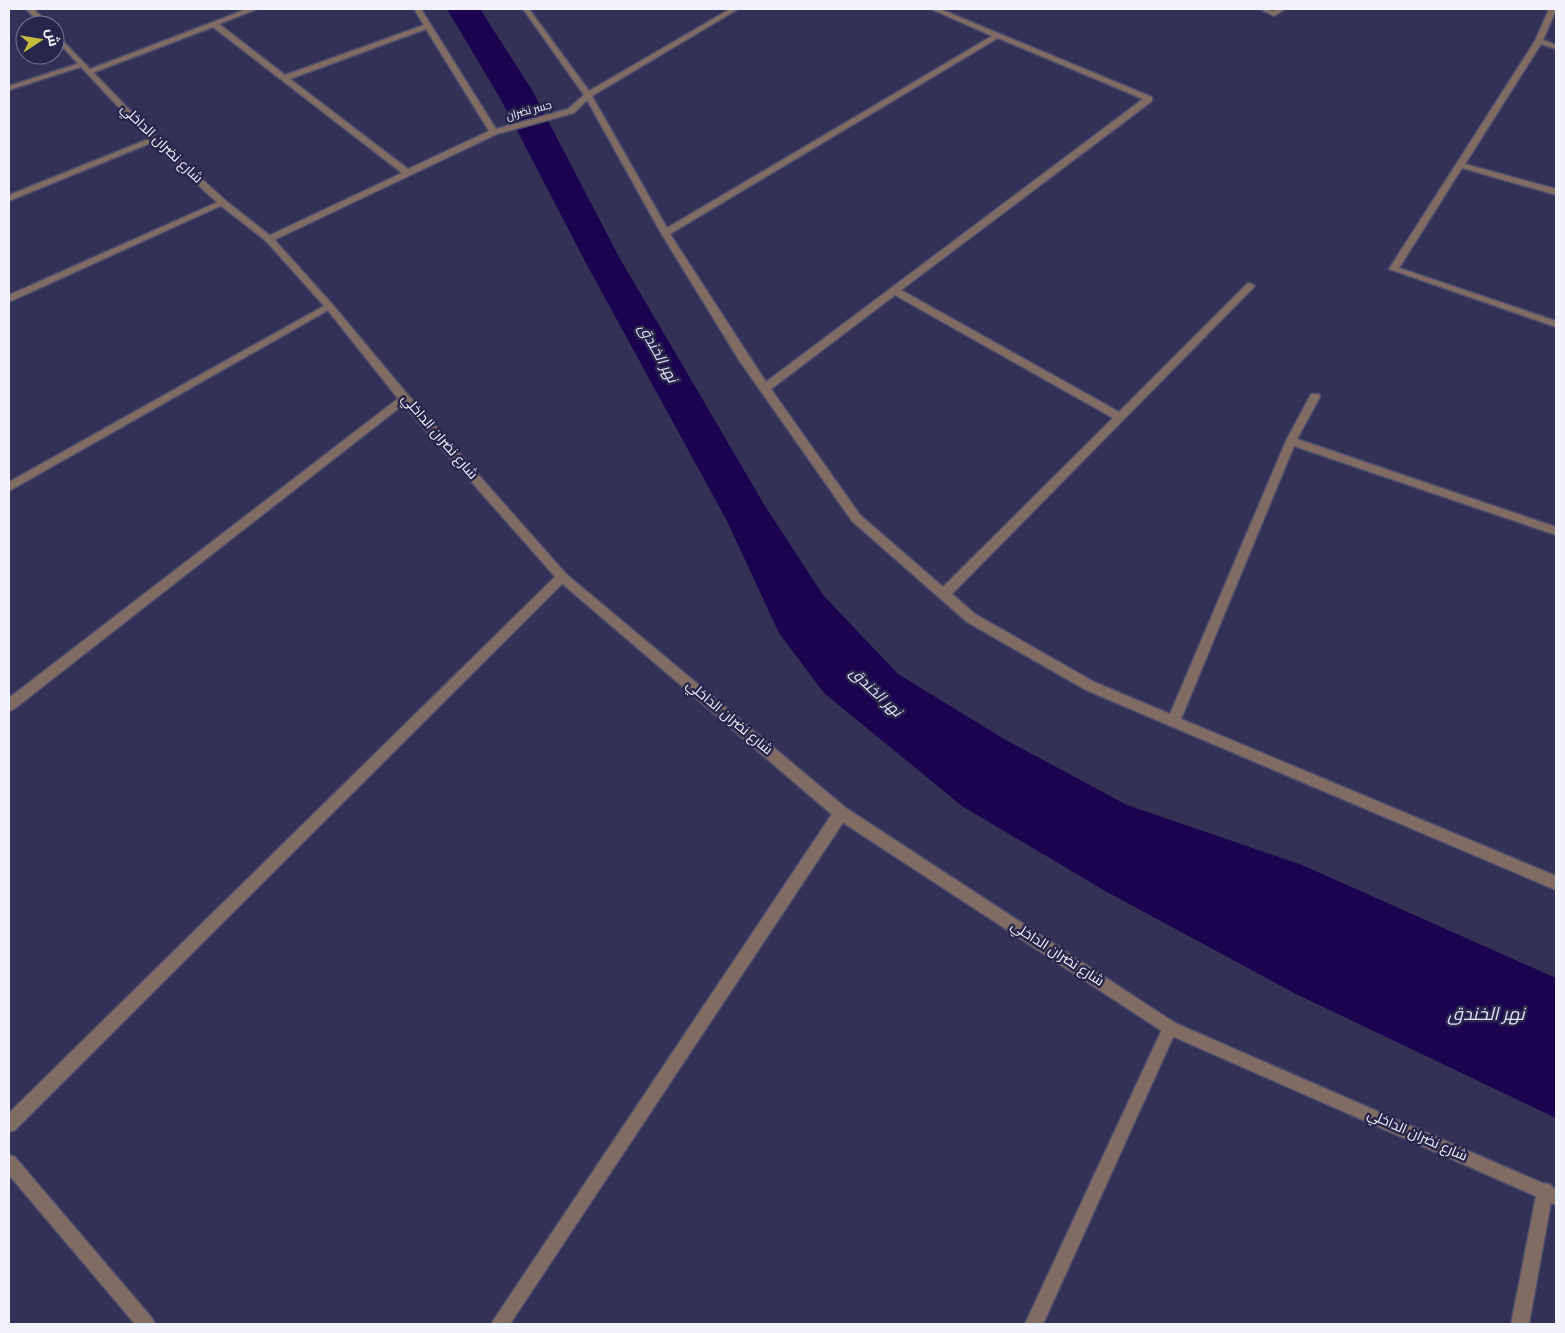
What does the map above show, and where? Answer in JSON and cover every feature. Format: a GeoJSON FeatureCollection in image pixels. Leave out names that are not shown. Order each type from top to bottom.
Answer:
{"type":"FeatureCollection","features":[{"type":"Feature","properties":{"kind":"street"},"geometry":{"type":"LineString","coordinates":[[9,88],[86,68],[253,9]]}},
{"type":"Feature","properties":{"kind":"street"},"geometry":{"type":"LineString","coordinates":[[418,9],[494,132]]}},
{"type":"Feature","properties":{"kind":"street"},"geometry":{"type":"LineString","coordinates":[[526,9],[588,95],[665,234],[742,358],[856,518],[971,618],[1090,686],[1556,883]]}},
{"type":"Feature","properties":{"kind":"street"},"geometry":{"type":"LineString","coordinates":[[588,95],[735,9]]}},
{"type":"Feature","properties":{"kind":"street"},"geometry":{"type":"LineString","coordinates":[[764,389],[1149,99],[934,9]]}},
{"type":"Feature","properties":{"kind":"street"},"geometry":{"type":"LineString","coordinates":[[1264,9],[1274,14],[1280,9]]}},
{"type":"Feature","properties":{"kind":"street"},"geometry":{"type":"LineString","coordinates":[[1554,9],[1539,41],[1394,269],[1556,324]]}},
{"type":"Feature","properties":{"kind":"street"},"geometry":{"type":"LineString","coordinates":[[214,24],[409,174]]}},
{"type":"Feature","properties":{"kind":"street"},"geometry":{"type":"LineString","coordinates":[[284,78],[427,26]]}},
{"type":"Feature","properties":{"kind":"street"},"geometry":{"type":"LineString","coordinates":[[665,234],[997,36]]}},
{"type":"Feature","properties":{"kind":"street"},"geometry":{"type":"LineString","coordinates":[[1539,41],[1556,47]]}},
{"type":"Feature","properties":{"kind":"street","name":"شارع نضران الداخلي"},"geometry":{"type":"LineString","coordinates":[[65,46],[154,140],[223,203],[268,238],[329,306],[404,398],[562,577],[841,813],[1170,1028],[1551,1194]]}},
{"type":"Feature","properties":{"kind":"street","name":"جسر نضران"},"geometry":{"type":"LineString","coordinates":[[268,238],[409,174],[494,132],[570,111],[588,95]]}},
{"type":"Feature","properties":{"kind":"street"},"geometry":{"type":"LineString","coordinates":[[9,198],[154,140]]}},
{"type":"Feature","properties":{"kind":"street"},"geometry":{"type":"LineString","coordinates":[[1460,166],[1556,192]]}},
{"type":"Feature","properties":{"kind":"street"},"geometry":{"type":"LineString","coordinates":[[9,298],[223,203]]}},
{"type":"Feature","properties":{"kind":"street"},"geometry":{"type":"LineString","coordinates":[[944,594],[1250,286]]}},
{"type":"Feature","properties":{"kind":"street"},"geometry":{"type":"LineString","coordinates":[[895,291],[1120,417]]}},
{"type":"Feature","properties":{"kind":"street"},"geometry":{"type":"LineString","coordinates":[[9,487],[329,306]]}},
{"type":"Feature","properties":{"kind":"street"},"geometry":{"type":"LineString","coordinates":[[1174,721],[1291,441],[1314,397]]}},
{"type":"Feature","properties":{"kind":"street"},"geometry":{"type":"LineString","coordinates":[[9,705],[404,398]]}},
{"type":"Feature","properties":{"kind":"street"},"geometry":{"type":"LineString","coordinates":[[1291,441],[1556,531]]}},
{"type":"Feature","properties":{"kind":"street"},"geometry":{"type":"LineString","coordinates":[[9,1124],[562,577]]}},
{"type":"Feature","properties":{"kind":"street"},"geometry":{"type":"LineString","coordinates":[[500,1324],[841,813]]}},
{"type":"Feature","properties":{"kind":"street"},"geometry":{"type":"LineString","coordinates":[[1034,1324],[1170,1028]]}},
{"type":"Feature","properties":{"kind":"street"},"geometry":{"type":"LineString","coordinates":[[9,1163],[146,1324]]}},
{"type":"Feature","properties":{"kind":"street"},"geometry":{"type":"LineString","coordinates":[[1520,1324],[1551,1194]]}},
{"type":"Feature","properties":{"kind":"water","name":"نهر الخندق"},"geometry":{"type":"Polygon","coordinates":[[[447,9],[480,9],[532,90],[619,257],[765,506],[823,595],[898,674],[1004,739],[1127,805],[1302,865],[1556,978],[1556,1118],[1294,993],[1107,892],[962,806],[824,693],[779,633],[727,521],[587,265],[500,98],[447,9]]]}}]}
